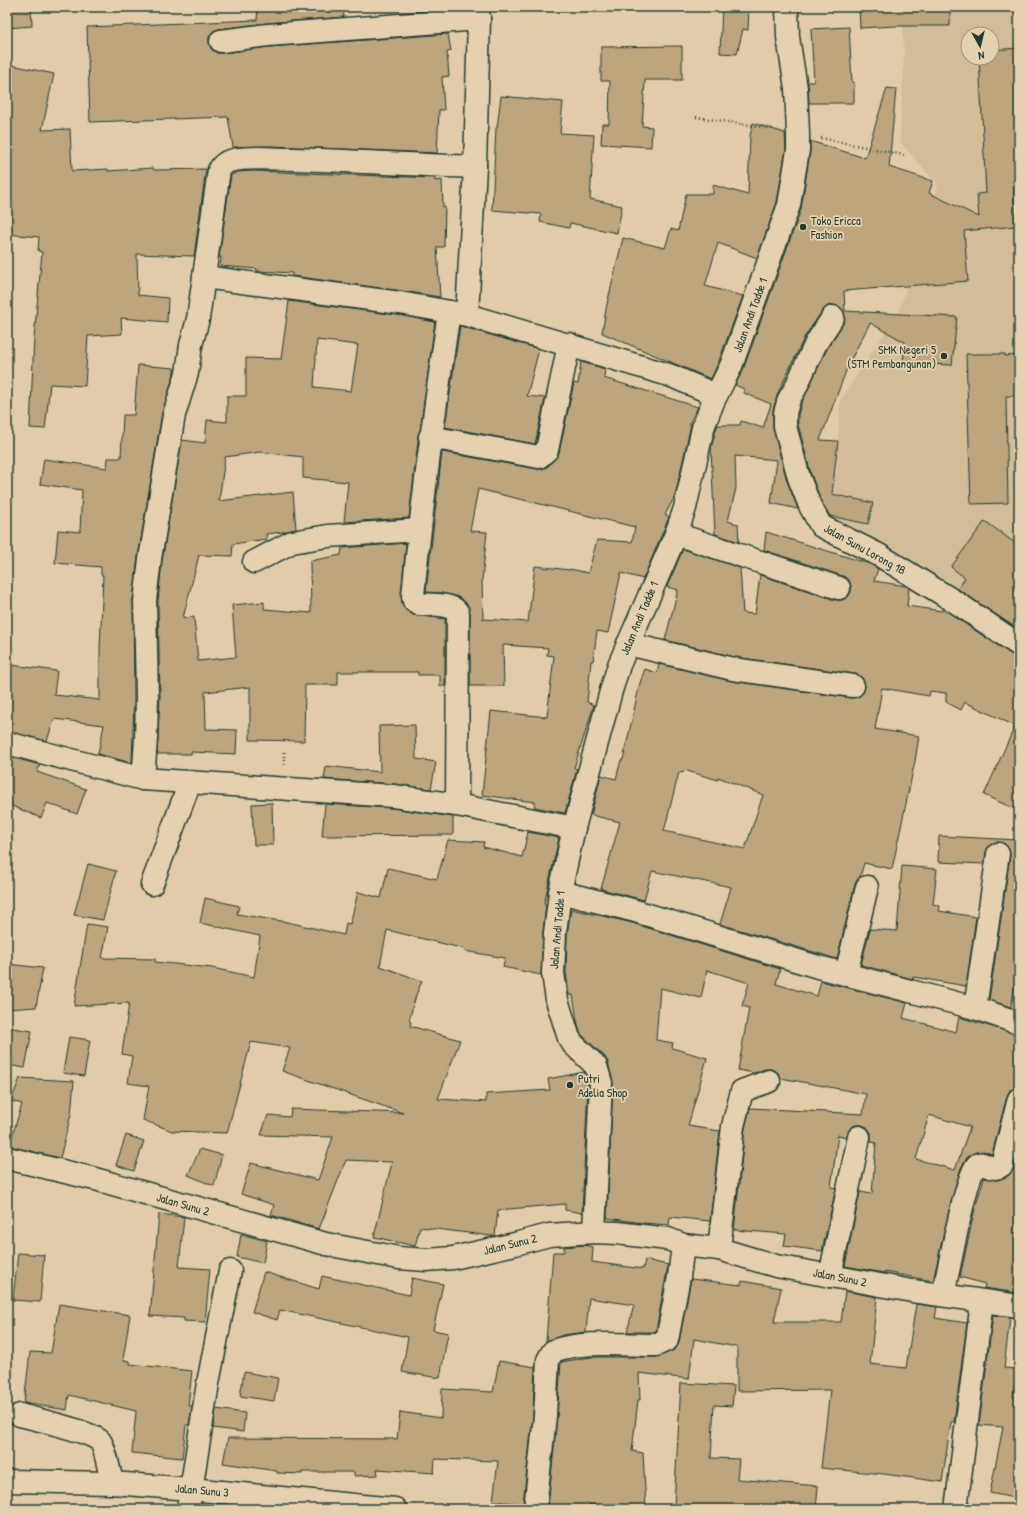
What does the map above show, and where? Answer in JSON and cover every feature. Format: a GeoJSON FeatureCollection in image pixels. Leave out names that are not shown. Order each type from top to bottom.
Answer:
{"type":"FeatureCollection","features":[{"type":"Feature","properties":{"kind":"street","name":"Jalan Andi Tadde 1"},"geometry":{"type":"LineString","coordinates":[[594,1232],[601,1083],[596,1066],[573,1044],[569,1038],[557,1000],[553,973],[555,933],[560,892],[574,828],[611,692],[628,644],[676,534],[685,508],[703,428],[716,396],[731,366],[789,205],[798,150],[798,133],[796,88],[788,37],[786,7]]}},
{"type":"Feature","properties":{"kind":"street"},"geometry":{"type":"LineString","coordinates":[[221,41],[478,13],[475,167],[458,314],[430,437],[413,596],[414,601],[419,604],[452,607],[457,610],[458,613],[457,805]]}},
{"type":"Feature","properties":{"kind":"street"},"geometry":{"type":"LineString","coordinates":[[143,779],[147,697],[145,601],[149,566],[174,415],[187,373],[204,277],[219,170],[223,164],[230,160],[257,159],[355,161],[425,166],[475,167]]}},
{"type":"Feature","properties":{"kind":"street"},"geometry":{"type":"LineString","coordinates":[[204,277],[400,303],[458,314],[569,344],[670,375],[716,396]]}},
{"type":"Feature","properties":{"kind":"street","name":"Jalan Sunu Lorong 1B"},"geometry":{"type":"LineString","coordinates":[[833,317],[816,343],[789,400],[785,412],[785,426],[799,478],[810,506],[821,526],[879,554],[957,603],[1019,645]]}},
{"type":"Feature","properties":{"kind":"street"},"geometry":{"type":"LineString","coordinates":[[430,437],[539,457],[546,450],[569,344]]}},
{"type":"Feature","properties":{"kind":"street"},"geometry":{"type":"LineString","coordinates":[[254,562],[292,542],[328,536],[419,530]]}},
{"type":"Feature","properties":{"kind":"street"},"geometry":{"type":"LineString","coordinates":[[676,534],[839,588]]}},
{"type":"Feature","properties":{"kind":"street"},"geometry":{"type":"LineString","coordinates":[[628,644],[733,669],[852,686]]}},
{"type":"Feature","properties":{"kind":"street"},"geometry":{"type":"LineString","coordinates":[[7,743],[143,779],[393,796],[457,805],[574,828]]}},
{"type":"Feature","properties":{"kind":"street"},"geometry":{"type":"LineString","coordinates":[[152,884],[190,782]]}},
{"type":"Feature","properties":{"kind":"street"},"geometry":{"type":"LineString","coordinates":[[976,1008],[998,854]]}},
{"type":"Feature","properties":{"kind":"street"},"geometry":{"type":"LineString","coordinates":[[846,974],[866,887]]}},
{"type":"Feature","properties":{"kind":"street"},"geometry":{"type":"LineString","coordinates":[[560,892],[632,910],[818,967],[976,1008],[1019,1024]]}},
{"type":"Feature","properties":{"kind":"street"},"geometry":{"type":"LineString","coordinates":[[719,1249],[733,1126],[742,1091],[769,1081]]}},
{"type":"Feature","properties":{"kind":"street"},"geometry":{"type":"LineString","coordinates":[[944,1295],[972,1170],[981,1163],[994,1169],[1002,1166],[1019,1099]]}},
{"type":"Feature","properties":{"kind":"street"},"geometry":{"type":"LineString","coordinates":[[830,1276],[858,1137]]}},
{"type":"Feature","properties":{"kind":"street","name":"Jalan Sunu 2"},"geometry":{"type":"LineString","coordinates":[[7,1158],[95,1179],[326,1244],[399,1258],[426,1260],[453,1258],[549,1235],[594,1232],[668,1240],[683,1245],[719,1249],[776,1266],[912,1291],[1019,1306]]}},
{"type":"Feature","properties":{"kind":"street"},"geometry":{"type":"LineString","coordinates":[[534,1509],[545,1416],[548,1360],[553,1351],[563,1347],[582,1345],[656,1345],[667,1340],[679,1277],[683,1245]]}},
{"type":"Feature","properties":{"kind":"street"},"geometry":{"type":"LineString","coordinates":[[189,1499],[208,1383],[230,1271]]}},
{"type":"Feature","properties":{"kind":"street"},"geometry":{"type":"LineString","coordinates":[[956,1509],[982,1301]]}},
{"type":"Feature","properties":{"kind":"street"},"geometry":{"type":"LineString","coordinates":[[20,1415],[85,1434],[98,1440],[103,1447],[112,1483]]}},
{"type":"Feature","properties":{"kind":"street","name":"Jalan Sunu 3"},"geometry":{"type":"LineString","coordinates":[[7,1482],[112,1483],[189,1499],[395,1509]]}},
{"type":"Feature","properties":{"kind":"path"},"geometry":{"type":"LineString","coordinates":[[696,118],[798,133],[904,155]]}},
{"type":"Feature","properties":{"kind":"shaded area","name":"SMK Negeri 5 (STM Pembangunan)"},"geometry":{"type":"Polygon","coordinates":[[[902,7],[1019,7],[1019,635],[840,531],[825,509],[837,470],[840,401],[899,311],[938,185],[900,142],[904,55],[902,7]]]}},
{"type":"Feature","properties":{"kind":"building"},"geometry":{"type":"Polygon","coordinates":[[[7,7],[31,7],[32,26],[7,28],[7,7]]]}},
{"type":"Feature","properties":{"kind":"building"},"geometry":{"type":"Polygon","coordinates":[[[258,7],[343,7],[344,17],[267,23],[219,29],[213,31],[209,37],[211,49],[217,53],[223,53],[269,47],[448,34],[451,51],[447,52],[449,76],[442,77],[444,110],[439,110],[437,153],[271,146],[233,147],[228,117],[90,122],[87,27],[257,20],[258,7]]]}},
{"type":"Feature","properties":{"kind":"building"},"geometry":{"type":"Polygon","coordinates":[[[722,7],[749,7],[748,30],[743,29],[737,54],[720,53],[722,7]]]}},
{"type":"Feature","properties":{"kind":"building"},"geometry":{"type":"Polygon","coordinates":[[[859,7],[950,7],[950,26],[895,26],[860,28],[859,7]]]}},
{"type":"Feature","properties":{"kind":"building"},"geometry":{"type":"Polygon","coordinates":[[[849,27],[852,82],[854,82],[854,103],[809,103],[808,82],[814,82],[811,29],[849,27]]]}},
{"type":"Feature","properties":{"kind":"building"},"geometry":{"type":"Polygon","coordinates":[[[682,46],[682,80],[645,80],[642,126],[652,127],[651,147],[601,144],[602,124],[609,124],[610,81],[601,81],[601,47],[682,46]]]}},
{"type":"Feature","properties":{"kind":"building"},"geometry":{"type":"Polygon","coordinates":[[[1019,48],[1019,181],[1013,181],[1016,226],[964,231],[968,281],[844,291],[845,311],[957,317],[952,365],[903,363],[905,342],[870,323],[849,363],[820,440],[838,441],[832,494],[873,503],[868,524],[830,516],[821,501],[811,474],[798,424],[798,415],[801,404],[827,349],[843,324],[845,318],[844,312],[840,307],[833,305],[828,306],[823,310],[805,336],[778,393],[773,410],[773,429],[787,481],[798,509],[771,503],[777,460],[735,456],[736,488],[728,521],[738,524],[739,542],[715,534],[711,449],[715,432],[718,425],[740,425],[741,421],[763,428],[771,404],[744,393],[744,389],[735,385],[743,370],[801,209],[810,152],[810,141],[865,158],[887,88],[896,89],[889,167],[933,181],[929,193],[979,217],[977,194],[986,193],[979,66],[1000,66],[1000,49],[1019,48]]]}},
{"type":"Feature","properties":{"kind":"building"},"geometry":{"type":"Polygon","coordinates":[[[7,64],[54,74],[42,130],[70,129],[72,171],[108,169],[108,171],[153,168],[154,170],[206,169],[194,256],[137,254],[138,295],[168,298],[167,322],[121,318],[122,334],[88,336],[85,386],[50,384],[45,429],[30,428],[34,338],[42,252],[38,251],[39,237],[7,234],[7,64]]]}},
{"type":"Feature","properties":{"kind":"building"},"geometry":{"type":"Polygon","coordinates":[[[501,96],[563,102],[560,133],[594,135],[590,199],[622,206],[617,233],[570,223],[569,228],[540,222],[541,214],[492,210],[496,128],[501,96]]]}},
{"type":"Feature","properties":{"kind":"building"},"geometry":{"type":"Polygon","coordinates":[[[753,123],[785,133],[786,149],[777,202],[757,258],[718,243],[705,286],[743,296],[711,379],[602,333],[607,304],[623,238],[665,248],[671,229],[678,231],[686,194],[713,194],[713,185],[748,195],[750,136],[753,123]]]}},
{"type":"Feature","properties":{"kind":"building"},"geometry":{"type":"Polygon","coordinates":[[[253,171],[435,178],[435,181],[442,180],[443,207],[445,207],[444,247],[437,247],[440,297],[292,276],[292,273],[257,271],[257,269],[220,266],[221,257],[219,257],[231,175],[238,172],[253,171]]]}},
{"type":"Feature","properties":{"kind":"building"},"geometry":{"type":"Polygon","coordinates":[[[289,301],[398,315],[435,322],[420,431],[418,435],[409,518],[344,522],[348,482],[303,478],[303,457],[260,452],[225,457],[219,501],[293,492],[296,529],[266,534],[267,539],[233,544],[232,556],[199,555],[183,618],[194,617],[198,661],[236,657],[232,605],[264,602],[264,609],[311,613],[310,561],[341,555],[342,548],[406,543],[401,595],[402,603],[404,608],[413,615],[445,619],[445,686],[440,686],[440,675],[418,675],[418,672],[338,672],[338,685],[305,685],[304,741],[250,740],[250,687],[205,692],[206,729],[237,730],[236,754],[191,752],[191,754],[157,754],[160,697],[158,602],[162,561],[182,440],[205,443],[207,420],[227,422],[227,396],[246,396],[246,358],[281,359],[289,301]],[[317,340],[314,387],[351,391],[358,345],[317,340]]]}},
{"type":"Feature","properties":{"kind":"building"},"geometry":{"type":"Polygon","coordinates":[[[460,326],[539,349],[527,396],[545,398],[535,444],[445,427],[460,326]]]}},
{"type":"Feature","properties":{"kind":"building"},"geometry":{"type":"Polygon","coordinates":[[[966,354],[1005,354],[1005,356],[1019,355],[1019,396],[1006,396],[1008,503],[971,504],[966,354]]]}},
{"type":"Feature","properties":{"kind":"building"},"geometry":{"type":"Polygon","coordinates":[[[581,362],[605,369],[604,378],[698,407],[689,424],[691,424],[675,496],[665,515],[669,517],[643,579],[621,573],[608,633],[597,631],[593,661],[591,661],[587,702],[594,705],[574,768],[577,769],[565,813],[534,807],[535,802],[482,795],[491,711],[547,717],[554,656],[547,655],[548,648],[503,645],[504,686],[470,686],[470,613],[468,605],[462,599],[455,596],[426,592],[442,452],[537,469],[547,467],[559,453],[574,383],[578,384],[581,362]],[[478,489],[470,531],[487,532],[482,580],[483,619],[528,622],[535,566],[570,569],[588,573],[597,540],[632,542],[635,527],[478,489]]]}},
{"type":"Feature","properties":{"kind":"building"},"geometry":{"type":"Polygon","coordinates":[[[138,365],[174,368],[174,374],[162,413],[138,557],[133,600],[134,697],[132,763],[98,754],[104,725],[54,719],[47,741],[7,731],[7,696],[11,665],[57,671],[54,695],[100,700],[103,575],[101,575],[101,567],[55,563],[58,530],[80,532],[82,490],[40,484],[44,459],[107,468],[108,458],[121,458],[123,415],[134,415],[138,365]]]}},
{"type":"Feature","properties":{"kind":"building"},"geometry":{"type":"Polygon","coordinates":[[[985,521],[1019,546],[1019,630],[958,589],[965,578],[951,567],[985,521]]]}},
{"type":"Feature","properties":{"kind":"building"},"geometry":{"type":"Polygon","coordinates":[[[766,532],[870,564],[878,569],[874,581],[906,586],[909,588],[907,606],[942,611],[943,609],[1012,655],[1019,657],[1019,811],[984,795],[1015,726],[965,702],[961,710],[946,702],[946,693],[930,691],[929,696],[882,688],[875,729],[919,736],[915,761],[892,869],[864,863],[860,877],[855,884],[837,959],[720,924],[731,887],[652,871],[644,900],[601,889],[620,822],[591,815],[601,775],[616,779],[621,760],[623,760],[640,683],[645,669],[657,673],[659,664],[731,681],[851,698],[858,697],[863,693],[865,687],[864,681],[860,676],[855,674],[735,657],[665,640],[678,590],[667,587],[683,549],[740,568],[743,613],[755,614],[760,575],[835,600],[842,600],[848,597],[851,592],[849,580],[843,576],[764,550],[766,532]],[[684,770],[683,773],[679,772],[664,831],[745,849],[763,795],[718,777],[718,780],[684,770]]]}},
{"type":"Feature","properties":{"kind":"building"},"geometry":{"type":"Polygon","coordinates":[[[415,725],[416,759],[436,762],[431,789],[394,784],[324,779],[326,766],[380,772],[379,726],[415,725]]]}},
{"type":"Feature","properties":{"kind":"building"},"geometry":{"type":"Polygon","coordinates":[[[7,756],[40,765],[37,772],[86,789],[77,814],[47,803],[41,818],[7,804],[7,756]]]}},
{"type":"Feature","properties":{"kind":"building"},"geometry":{"type":"Polygon","coordinates":[[[272,803],[273,845],[254,845],[252,804],[272,803]]]}},
{"type":"Feature","properties":{"kind":"building"},"geometry":{"type":"Polygon","coordinates":[[[325,804],[392,808],[453,817],[453,835],[322,836],[325,804]]]}},
{"type":"Feature","properties":{"kind":"building"},"geometry":{"type":"Polygon","coordinates":[[[528,832],[559,838],[544,904],[546,904],[541,975],[503,967],[505,958],[464,951],[465,949],[387,930],[380,966],[422,981],[416,995],[409,1021],[411,1022],[410,1026],[460,1040],[438,1099],[486,1102],[486,1094],[550,1090],[548,1079],[585,1073],[588,1085],[582,1213],[565,1210],[565,1204],[498,1210],[495,1236],[420,1227],[415,1246],[374,1237],[392,1162],[346,1160],[319,1229],[271,1215],[274,1205],[241,1194],[251,1163],[318,1180],[333,1137],[261,1135],[268,1115],[290,1117],[291,1109],[403,1113],[282,1071],[290,1048],[251,1042],[227,1133],[172,1131],[143,1120],[149,1086],[128,1083],[132,1056],[122,1054],[129,1003],[74,1006],[87,924],[108,927],[102,958],[155,959],[155,962],[212,968],[254,977],[260,936],[200,923],[205,898],[239,906],[237,914],[287,922],[344,935],[346,923],[350,924],[358,892],[381,898],[388,868],[437,879],[448,840],[484,842],[483,847],[522,857],[528,832]]]}},
{"type":"Feature","properties":{"kind":"building"},"geometry":{"type":"Polygon","coordinates":[[[939,836],[1019,840],[1019,965],[1011,1007],[989,1000],[1010,856],[1009,849],[1005,844],[1000,842],[993,843],[988,847],[984,864],[938,862],[939,836]]]}},
{"type":"Feature","properties":{"kind":"building"},"geometry":{"type":"Polygon","coordinates":[[[88,864],[116,871],[103,920],[74,915],[88,864]]]}},
{"type":"Feature","properties":{"kind":"building"},"geometry":{"type":"Polygon","coordinates":[[[902,866],[937,869],[933,904],[940,906],[939,911],[976,917],[966,986],[913,977],[913,979],[861,965],[870,929],[897,931],[902,866]]]}},
{"type":"Feature","properties":{"kind":"building"},"geometry":{"type":"Polygon","coordinates":[[[571,909],[629,922],[780,969],[776,984],[817,996],[821,981],[907,1003],[903,1018],[956,1032],[959,1017],[1019,1035],[1019,1087],[1010,1090],[1007,1096],[992,1154],[983,1151],[974,1153],[967,1158],[961,1168],[951,1202],[933,1281],[845,1266],[860,1192],[872,1194],[876,1143],[871,1142],[871,1133],[867,1127],[862,1125],[855,1125],[850,1128],[846,1137],[838,1135],[831,1187],[836,1188],[822,1251],[784,1246],[786,1234],[734,1230],[745,1128],[750,1108],[863,1114],[866,1094],[781,1078],[777,1072],[771,1069],[765,1069],[754,1073],[738,1070],[749,1008],[742,1006],[749,983],[707,970],[701,998],[660,988],[656,1040],[673,1043],[672,1048],[707,1058],[688,1126],[720,1131],[710,1221],[670,1217],[669,1225],[607,1218],[613,1083],[608,1062],[605,1057],[580,1033],[573,995],[569,995],[566,972],[567,934],[571,909]],[[929,1115],[916,1159],[955,1170],[970,1127],[929,1115]]]}},
{"type":"Feature","properties":{"kind":"building"},"geometry":{"type":"Polygon","coordinates":[[[7,964],[43,968],[36,1007],[7,1009],[7,964]]]}},
{"type":"Feature","properties":{"kind":"building"},"geometry":{"type":"Polygon","coordinates":[[[7,1027],[32,1031],[25,1068],[7,1065],[7,1027]]]}},
{"type":"Feature","properties":{"kind":"building"},"geometry":{"type":"Polygon","coordinates":[[[69,1037],[90,1040],[84,1076],[63,1073],[69,1037]]]}},
{"type":"Feature","properties":{"kind":"building"},"geometry":{"type":"Polygon","coordinates":[[[20,1078],[74,1081],[71,1114],[60,1158],[9,1146],[22,1104],[11,1101],[20,1078]]]}},
{"type":"Feature","properties":{"kind":"building"},"geometry":{"type":"Polygon","coordinates":[[[126,1135],[144,1141],[134,1171],[116,1165],[126,1135]]]}},
{"type":"Feature","properties":{"kind":"building"},"geometry":{"type":"Polygon","coordinates":[[[200,1149],[222,1155],[214,1186],[188,1175],[200,1149]]]}},
{"type":"Feature","properties":{"kind":"building"},"geometry":{"type":"Polygon","coordinates":[[[1019,1149],[1019,1211],[1013,1232],[1019,1234],[1019,1293],[984,1288],[985,1284],[960,1277],[975,1208],[984,1178],[997,1180],[1008,1176],[1014,1168],[1019,1149]]]}},
{"type":"Feature","properties":{"kind":"building"},"geometry":{"type":"Polygon","coordinates":[[[159,1214],[184,1217],[179,1267],[210,1269],[205,1322],[184,1321],[184,1318],[150,1316],[159,1214]]]}},
{"type":"Feature","properties":{"kind":"building"},"geometry":{"type":"Polygon","coordinates":[[[241,1234],[267,1241],[263,1263],[237,1257],[241,1234]]]}},
{"type":"Feature","properties":{"kind":"building"},"geometry":{"type":"Polygon","coordinates":[[[584,1245],[593,1247],[592,1262],[643,1269],[645,1260],[668,1265],[656,1331],[627,1332],[634,1305],[589,1298],[586,1332],[563,1335],[546,1341],[553,1252],[564,1252],[564,1247],[584,1245]]]}},
{"type":"Feature","properties":{"kind":"building"},"geometry":{"type":"Polygon","coordinates":[[[18,1253],[44,1255],[40,1302],[13,1300],[18,1253]]]}},
{"type":"Feature","properties":{"kind":"building"},"geometry":{"type":"Polygon","coordinates":[[[264,1272],[319,1289],[322,1276],[409,1295],[412,1278],[443,1284],[433,1330],[448,1333],[440,1378],[402,1372],[408,1337],[280,1310],[277,1320],[252,1312],[264,1272]]]}},
{"type":"Feature","properties":{"kind":"building"},"geometry":{"type":"Polygon","coordinates":[[[691,1279],[741,1285],[742,1281],[781,1288],[774,1322],[841,1322],[845,1291],[877,1297],[870,1364],[906,1368],[916,1304],[937,1307],[935,1318],[967,1323],[954,1422],[951,1422],[942,1482],[884,1474],[821,1468],[830,1390],[737,1391],[737,1347],[694,1339],[689,1379],[639,1373],[640,1400],[638,1400],[632,1451],[643,1453],[646,1509],[620,1509],[589,1504],[588,1509],[548,1508],[561,1362],[591,1357],[656,1357],[672,1351],[677,1347],[679,1342],[691,1279]]]}},
{"type":"Feature","properties":{"kind":"building"},"geometry":{"type":"Polygon","coordinates":[[[59,1304],[130,1315],[123,1360],[130,1361],[130,1364],[192,1371],[188,1406],[192,1406],[189,1425],[186,1425],[182,1458],[132,1453],[136,1411],[69,1395],[67,1410],[24,1403],[30,1352],[51,1353],[59,1304]]]}},
{"type":"Feature","properties":{"kind":"building"},"geometry":{"type":"Polygon","coordinates":[[[993,1315],[1010,1317],[1004,1368],[1016,1369],[1013,1397],[1019,1398],[1019,1499],[990,1493],[1003,1427],[979,1425],[993,1315]]]}},
{"type":"Feature","properties":{"kind":"building"},"geometry":{"type":"Polygon","coordinates":[[[499,1361],[535,1367],[533,1415],[523,1504],[493,1501],[498,1461],[435,1459],[434,1473],[377,1469],[378,1475],[354,1476],[354,1472],[302,1472],[302,1474],[277,1473],[277,1471],[223,1463],[228,1438],[397,1439],[400,1412],[441,1418],[442,1389],[493,1392],[499,1361]]]}},
{"type":"Feature","properties":{"kind":"building"},"geometry":{"type":"Polygon","coordinates":[[[244,1372],[278,1378],[274,1401],[240,1396],[244,1372]]]}},
{"type":"Feature","properties":{"kind":"building"},"geometry":{"type":"Polygon","coordinates":[[[681,1383],[734,1386],[732,1406],[714,1405],[711,1458],[739,1459],[737,1479],[818,1486],[816,1509],[718,1509],[674,1505],[681,1383]]]}},
{"type":"Feature","properties":{"kind":"building"},"geometry":{"type":"Polygon","coordinates":[[[216,1409],[245,1413],[243,1432],[213,1428],[216,1409]]]}},
{"type":"Feature","properties":{"kind":"place","name":"Toko Ericca Fashion"},"geometry":{"type":"Point","coordinates":[803,227]}},
{"type":"Feature","properties":{"kind":"place","name":"SMK Negeri 5 (STM Pembangunan)"},"geometry":{"type":"Point","coordinates":[944,356]}},
{"type":"Feature","properties":{"kind":"place","name":"Putri Adelia Shop"},"geometry":{"type":"Point","coordinates":[570,1085]}}]}
